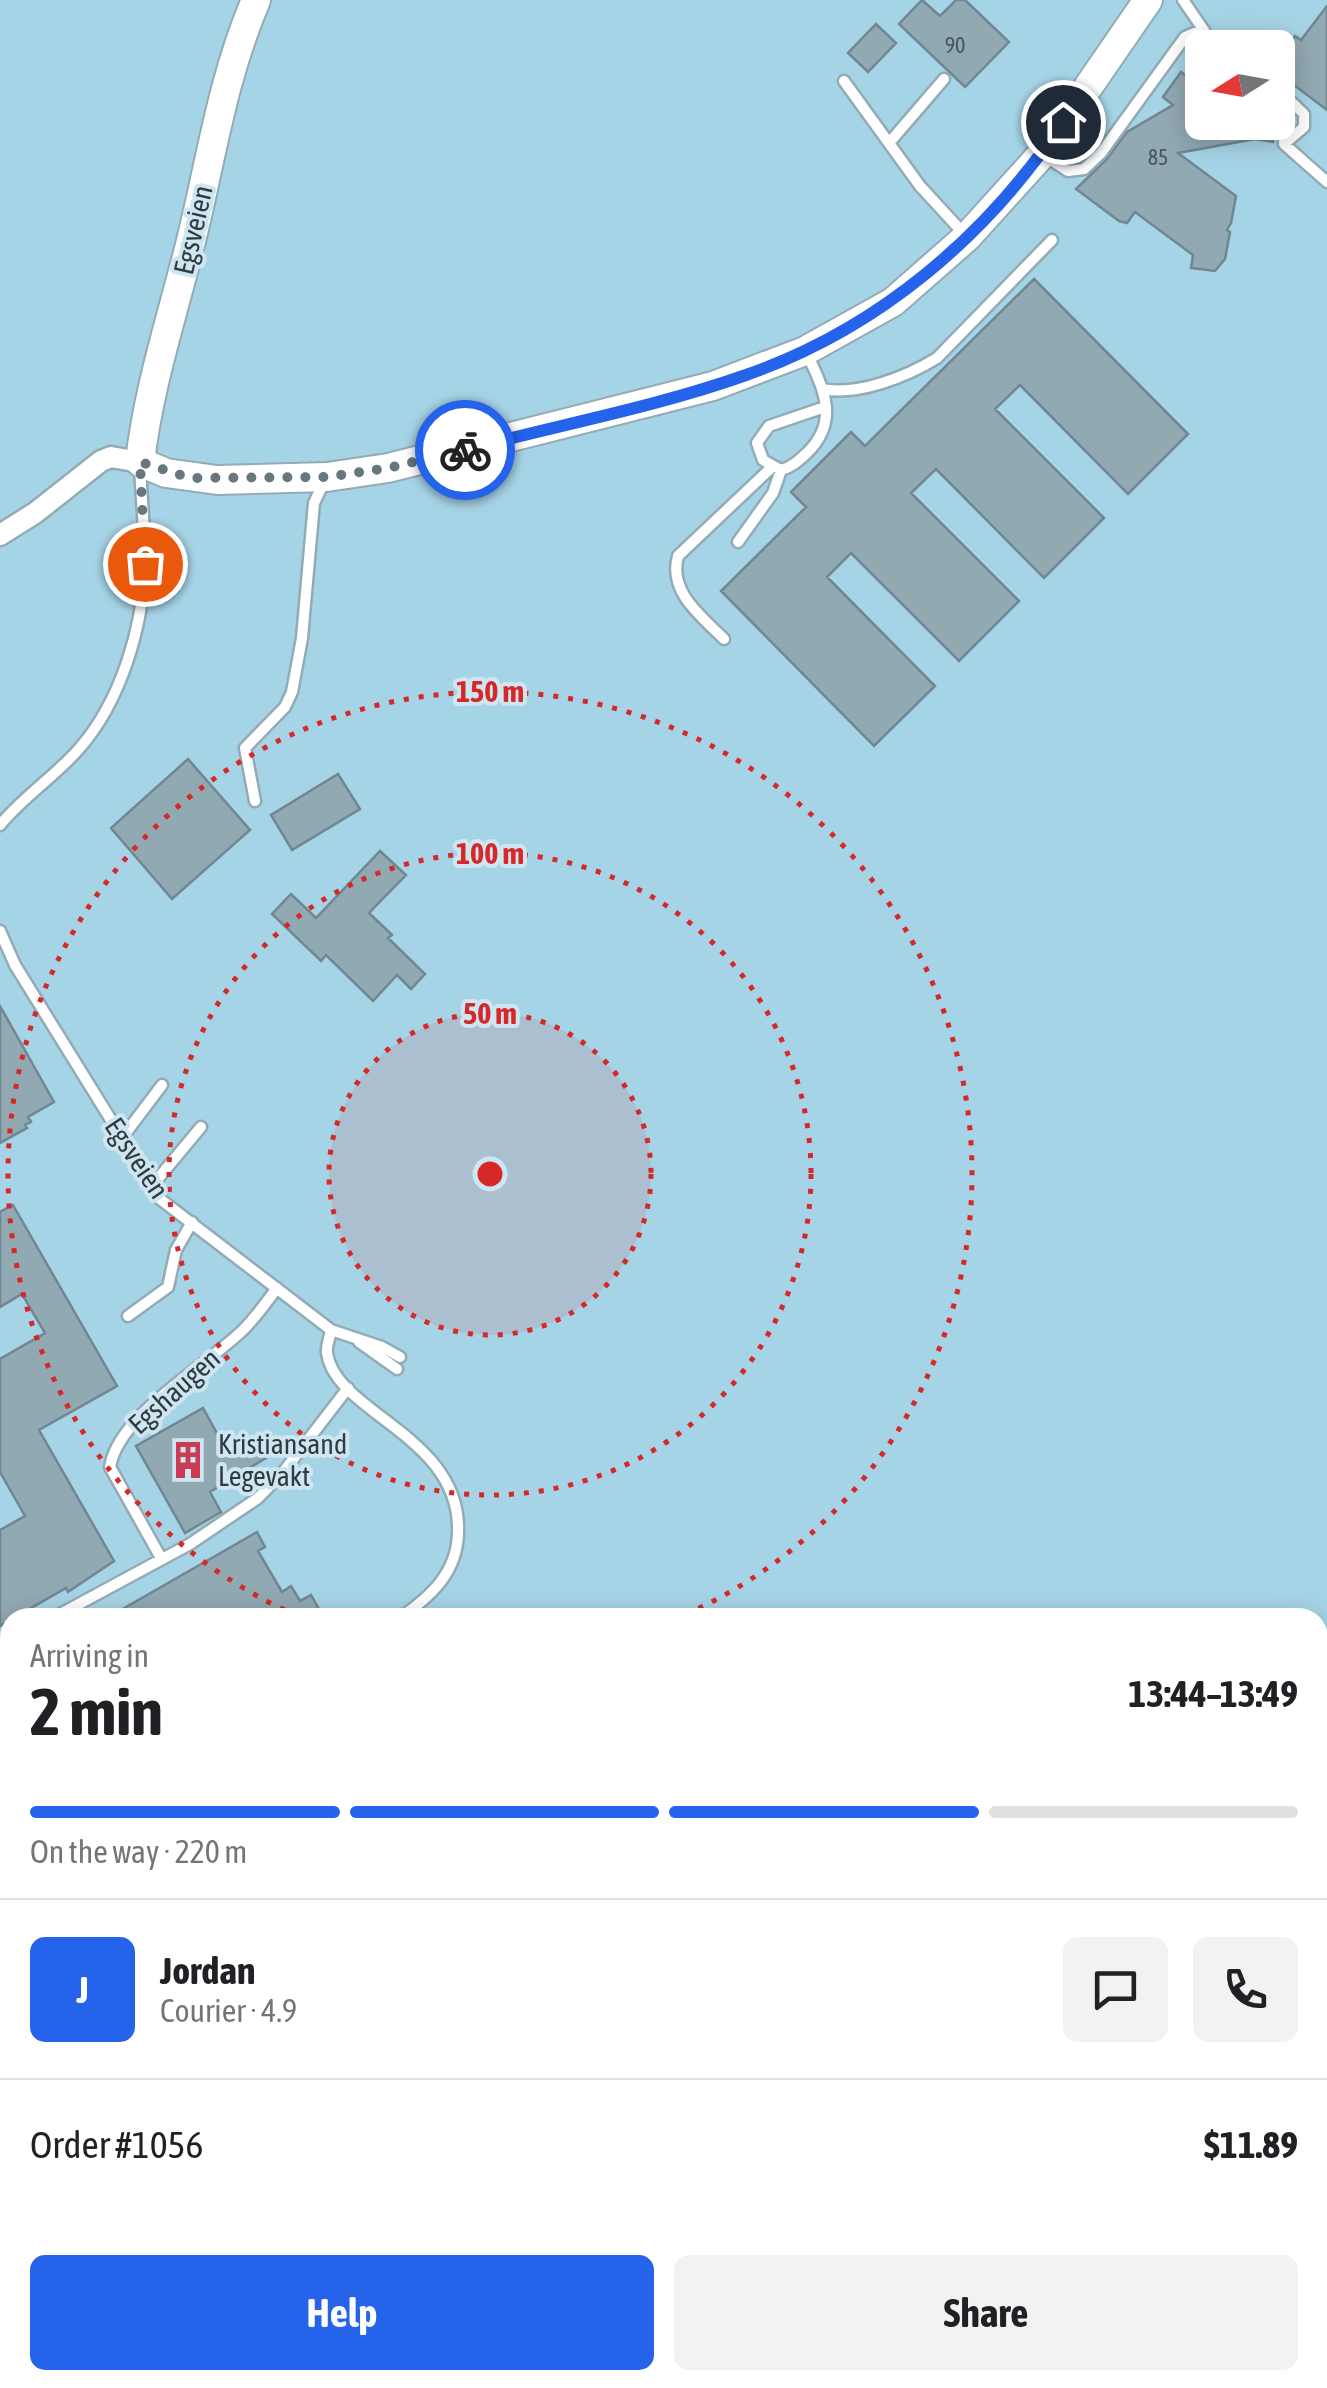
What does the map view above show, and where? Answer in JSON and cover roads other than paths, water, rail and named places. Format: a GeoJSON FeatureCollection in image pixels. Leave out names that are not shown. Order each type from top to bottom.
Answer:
{"type":"FeatureCollection","features":[{"type":"Feature","properties":{"kind":"street","name":"Egsveien"},"geometry":{"type":"LineString","coordinates":[[140,462],[144,423],[193,232],[214,126],[236,46],[256,0]]}},
{"type":"Feature","properties":{"kind":"street"},"geometry":{"type":"LineString","coordinates":[[0,534],[111,457],[190,478],[327,477],[424,461],[694,390],[744,376],[806,351],[893,302],[967,237],[1042,154],[1148,0]]}},
{"type":"Feature","properties":{"kind":"lane"},"geometry":{"type":"LineString","coordinates":[[1183,0],[1204,30]]}},
{"type":"Feature","properties":{"kind":"lane"},"geometry":{"type":"LineString","coordinates":[[1042,154],[1068,172],[1088,166],[1185,37]]}},
{"type":"Feature","properties":{"kind":"lane"},"geometry":{"type":"LineString","coordinates":[[890,143],[944,78]]}},
{"type":"Feature","properties":{"kind":"lane"},"geometry":{"type":"LineString","coordinates":[[844,80],[920,186],[967,237]]}},
{"type":"Feature","properties":{"kind":"lane"},"geometry":{"type":"LineString","coordinates":[[1295,105],[1304,114],[1304,127],[1295,135]]}},
{"type":"Feature","properties":{"kind":"lane"},"geometry":{"type":"LineString","coordinates":[[1284,140],[1327,182]]}},
{"type":"Feature","properties":{"kind":"lane"},"geometry":{"type":"LineString","coordinates":[[1284,144],[1289,140]]}},
{"type":"Feature","properties":{"kind":"lane"},"geometry":{"type":"LineString","coordinates":[[822,389],[843,392],[862,388],[936,358],[1052,240]]}},
{"type":"Feature","properties":{"kind":"lane"},"geometry":{"type":"LineString","coordinates":[[724,639],[682,594],[675,565],[680,551],[776,469],[796,463],[826,431],[822,389],[806,351]]}},
{"type":"Feature","properties":{"kind":"lane"},"geometry":{"type":"LineString","coordinates":[[776,469],[758,452],[757,443],[763,432],[774,424],[825,407]]}},
{"type":"Feature","properties":{"kind":"lane","name":"Egsveien"},"geometry":{"type":"LineString","coordinates":[[0,825],[80,748],[122,675],[138,628],[145,564],[140,462]]}},
{"type":"Feature","properties":{"kind":"lane"},"geometry":{"type":"LineString","coordinates":[[738,542],[772,493],[776,469]]}},
{"type":"Feature","properties":{"kind":"lane"},"geometry":{"type":"LineString","coordinates":[[256,801],[245,748],[285,707],[292,692],[304,622],[314,504],[327,477]]}},
{"type":"Feature","properties":{"kind":"lane","name":"Egsveien"},"geometry":{"type":"LineString","coordinates":[[0,931],[16,965],[160,1199],[331,1330],[359,1342]]}},
{"type":"Feature","properties":{"kind":"lane"},"geometry":{"type":"LineString","coordinates":[[122,1138],[162,1085]]}},
{"type":"Feature","properties":{"kind":"lane"},"geometry":{"type":"LineString","coordinates":[[151,1187],[201,1126]]}},
{"type":"Feature","properties":{"kind":"lane"},"geometry":{"type":"LineString","coordinates":[[128,1316],[168,1287],[176,1250],[192,1222]]}},
{"type":"Feature","properties":{"kind":"lane","name":"Egshaugen"},"geometry":{"type":"LineString","coordinates":[[161,1558],[110,1468],[113,1452],[147,1411],[242,1330],[277,1288]]}},
{"type":"Feature","properties":{"kind":"lane"},"geometry":{"type":"LineString","coordinates":[[331,1330],[326,1352],[338,1378],[427,1455],[453,1499],[458,1531],[453,1561],[438,1586],[414,1608]]}},
{"type":"Feature","properties":{"kind":"lane"},"geometry":{"type":"LineString","coordinates":[[359,1342],[382,1347],[400,1357]]}},
{"type":"Feature","properties":{"kind":"lane"},"geometry":{"type":"LineString","coordinates":[[359,1342],[396,1369]]}},
{"type":"Feature","properties":{"kind":"lane"},"geometry":{"type":"LineString","coordinates":[[71,1608],[190,1544],[258,1498],[284,1471],[348,1388]]}},
{"type":"Feature","properties":{"kind":"place","name":"Kristiansand Legevakt"},"geometry":{"type":"Point","coordinates":[188,1460]}}]}
